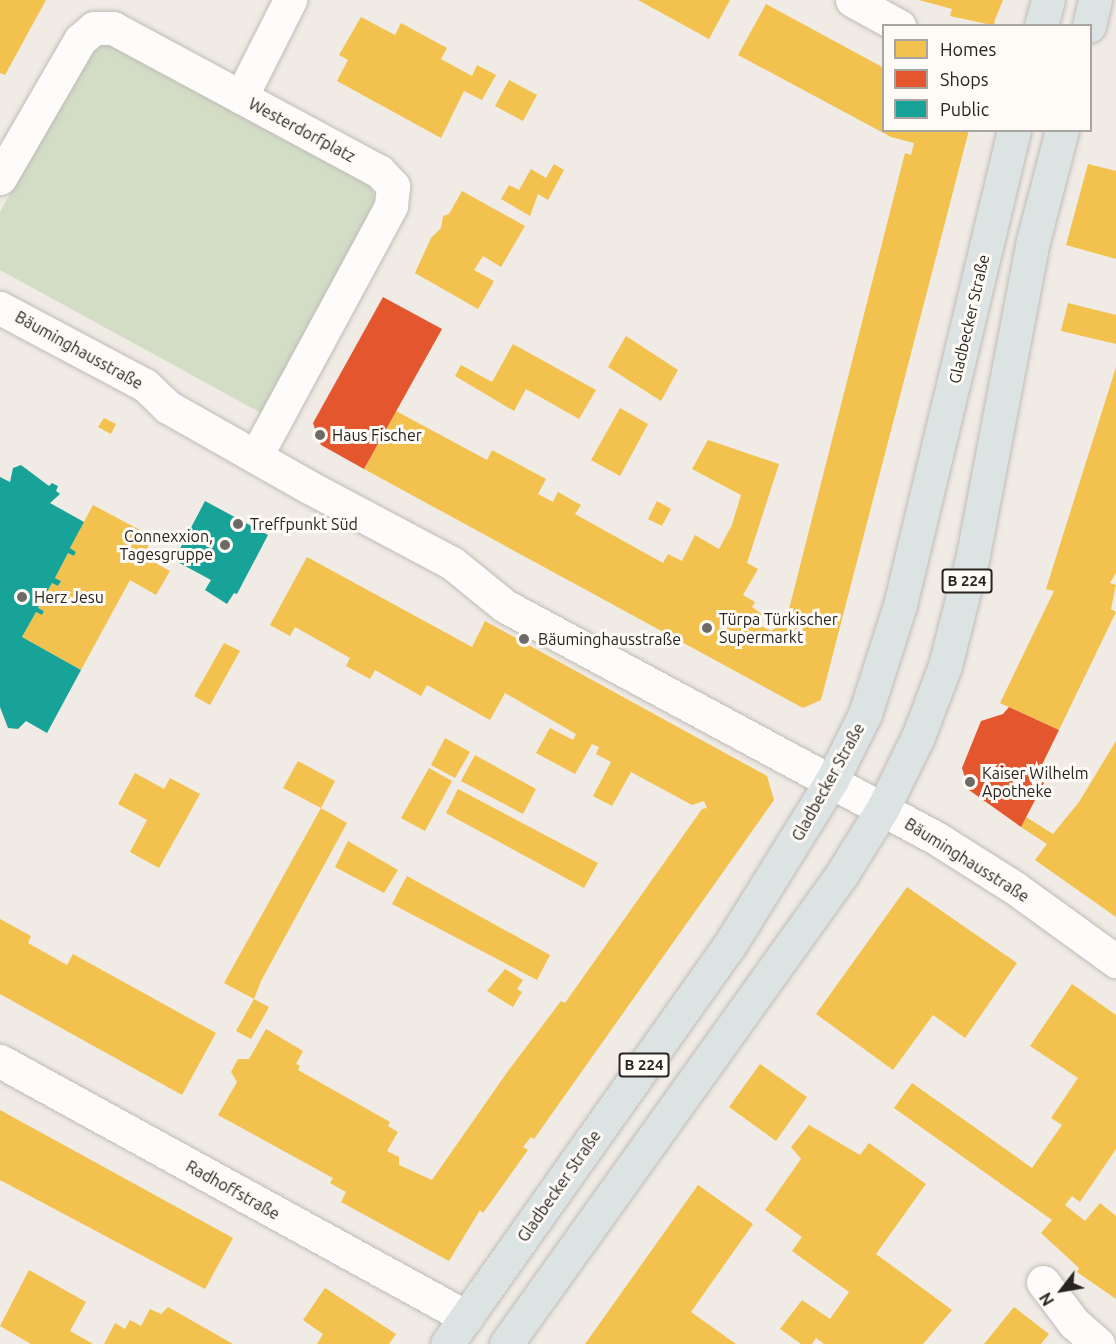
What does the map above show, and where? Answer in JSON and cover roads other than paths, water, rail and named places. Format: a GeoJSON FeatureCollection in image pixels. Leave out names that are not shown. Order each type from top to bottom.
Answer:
{"type":"FeatureCollection","features":[{"type":"Feature","properties":{"kind":"main road"},"geometry":{"type":"LineString","coordinates":[[1042,24],[1048,0]]}},
{"type":"Feature","properties":{"kind":"main road"},"geometry":{"type":"LineString","coordinates":[[1089,24],[1095,0]]}},
{"type":"Feature","properties":{"kind":"main road","name":"Gladbecker Straße"},"geometry":{"type":"LineString","coordinates":[[447,1344],[729,946],[832,780],[869,705],[900,605],[1014,132]]}},
{"type":"Feature","properties":{"kind":"main road","name":"B 224"},"geometry":{"type":"LineString","coordinates":[[506,1344],[745,1013],[883,808],[918,737],[945,666],[973,555],[1032,245],[1061,132]]}},
{"type":"Feature","properties":{"kind":"street"},"geometry":{"type":"LineString","coordinates":[[241,97],[290,0]]}},
{"type":"Feature","properties":{"kind":"street"},"geometry":{"type":"LineString","coordinates":[[852,0],[895,24]]}},
{"type":"Feature","properties":{"kind":"street","name":"Westerdorfplatz"},"geometry":{"type":"LineString","coordinates":[[0,178],[80,40],[94,28],[113,28],[380,171],[393,186],[392,206],[255,456]]}},
{"type":"Feature","properties":{"kind":"street","name":"Bäuminghausstraße"},"geometry":{"type":"LineString","coordinates":[[0,308],[145,385],[168,407],[452,563],[505,606],[883,808],[1015,888],[1116,961]]}},
{"type":"Feature","properties":{"kind":"street","name":"Radhoffstraße"},"geometry":{"type":"LineString","coordinates":[[0,1061],[466,1317]]}},
{"type":"Feature","properties":{"kind":"street"},"geometry":{"type":"LineString","coordinates":[[1043,1282],[1074,1323],[1098,1344]]}},
{"type":"Feature","properties":{"kind":"place","name":"Haus Fischer"},"geometry":{"type":"Point","coordinates":[320,435]}},
{"type":"Feature","properties":{"kind":"place","name":"Treffpunkt Süd"},"geometry":{"type":"Point","coordinates":[238,524]}},
{"type":"Feature","properties":{"kind":"place","name":"Connexxion, Tagesgruppe"},"geometry":{"type":"Point","coordinates":[225,545]}},
{"type":"Feature","properties":{"kind":"place","name":"Herz Jesu"},"geometry":{"type":"Point","coordinates":[22,597]}},
{"type":"Feature","properties":{"kind":"place","name":"Türpa Türkischer Supermarkt"},"geometry":{"type":"Point","coordinates":[707,628]}},
{"type":"Feature","properties":{"kind":"place","name":"Bäuminghausstraße"},"geometry":{"type":"Point","coordinates":[524,639]}},
{"type":"Feature","properties":{"kind":"place","name":"Kaiser Wilhelm Apotheke"},"geometry":{"type":"Point","coordinates":[970,782]}}]}
